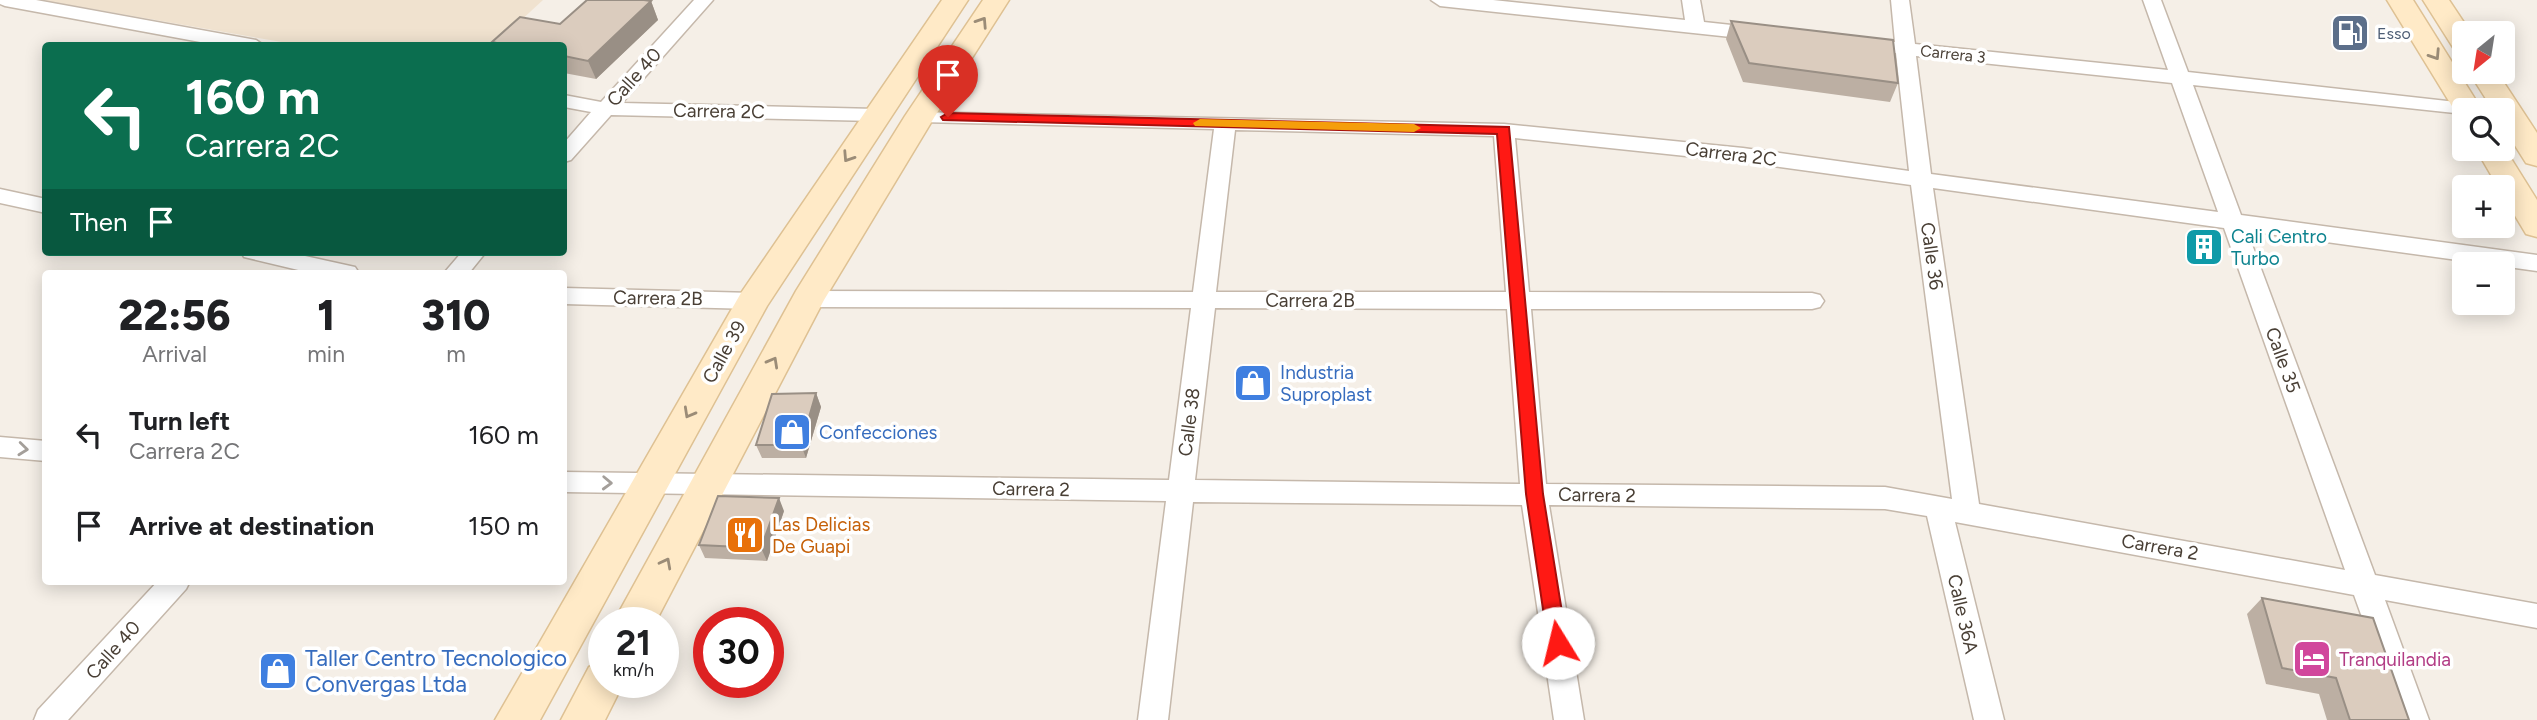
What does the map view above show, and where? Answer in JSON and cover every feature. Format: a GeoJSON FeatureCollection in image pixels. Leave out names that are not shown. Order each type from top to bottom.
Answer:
{"type":"FeatureCollection","features":[{"type":"Feature","properties":{"kind":"street"},"geometry":{"type":"LineString","coordinates":[[5,0],[234,42]]}},
{"type":"Feature","properties":{"kind":"street","name":"Calle 40"},"geometry":{"type":"LineString","coordinates":[[567,152],[704,0]]}},
{"type":"Feature","properties":{"kind":"street","name":"Calle 39"},"geometry":{"type":"LineString","coordinates":[[517,720],[753,301],[955,0]]}},
{"type":"Feature","properties":{"kind":"street"},"geometry":{"type":"LineString","coordinates":[[642,607],[808,299],[920,116],[996,0]]}},
{"type":"Feature","properties":{"kind":"street"},"geometry":{"type":"LineString","coordinates":[[1440,0],[1774,35]]}},
{"type":"Feature","properties":{"kind":"street"},"geometry":{"type":"LineString","coordinates":[[1691,0],[1695,27]]}},
{"type":"Feature","properties":{"kind":"street","name":"Calle 36"},"geometry":{"type":"LineString","coordinates":[[1900,0],[1921,180],[1967,512]]}},
{"type":"Feature","properties":{"kind":"street","name":"Calle 35"},"geometry":{"type":"LineString","coordinates":[[2152,0],[2414,720]]}},
{"type":"Feature","properties":{"kind":"street"},"geometry":{"type":"LineString","coordinates":[[2400,0],[2460,98]]}},
{"type":"Feature","properties":{"kind":"street"},"geometry":{"type":"LineString","coordinates":[[2436,0],[2452,25]]}},
{"type":"Feature","properties":{"kind":"street","name":"Carrera 3"},"geometry":{"type":"LineString","coordinates":[[1840,42],[2452,107]]}},
{"type":"Feature","properties":{"kind":"street"},"geometry":{"type":"LineString","coordinates":[[2491,84],[2537,156]]}},
{"type":"Feature","properties":{"kind":"street","name":"Carrera 2C"},"geometry":{"type":"LineString","coordinates":[[567,102],[605,108],[876,115]]}},
{"type":"Feature","properties":{"kind":"street","name":"Carrera 2C"},"geometry":{"type":"LineString","coordinates":[[920,116],[1504,130],[1743,155],[2537,263]]}},
{"type":"Feature","properties":{"kind":"street","name":"Calle 38"},"geometry":{"type":"LineString","coordinates":[[1153,720],[1225,124]]}},
{"type":"Feature","properties":{"kind":"street"},"geometry":{"type":"LineString","coordinates":[[1504,130],[1534,494],[1570,720]]}},
{"type":"Feature","properties":{"kind":"street"},"geometry":{"type":"LineString","coordinates":[[2498,161],[2537,226]]}},
{"type":"Feature","properties":{"kind":"street"},"geometry":{"type":"LineString","coordinates":[[0,196],[42,205]]}},
{"type":"Feature","properties":{"kind":"street"},"geometry":{"type":"LineString","coordinates":[[270,256],[333,270]]}},
{"type":"Feature","properties":{"kind":"street"},"geometry":{"type":"LineString","coordinates":[[459,270],[471,256]]}},
{"type":"Feature","properties":{"kind":"street","name":"Carrera 2B"},"geometry":{"type":"LineString","coordinates":[[567,296],[753,301]]}},
{"type":"Feature","properties":{"kind":"street","name":"Carrera 2B"},"geometry":{"type":"LineString","coordinates":[[808,299],[1812,301]]}},
{"type":"Feature","properties":{"kind":"street"},"geometry":{"type":"LineString","coordinates":[[0,447],[42,451]]}},
{"type":"Feature","properties":{"kind":"street","name":"Carrera 2"},"geometry":{"type":"LineString","coordinates":[[567,482],[706,486],[1885,498],[2537,615]]}},
{"type":"Feature","properties":{"kind":"street","name":"Calle 36A"},"geometry":{"type":"LineString","coordinates":[[1938,507],[1989,720]]}},
{"type":"Feature","properties":{"kind":"street","name":"Calle 40"},"geometry":{"type":"LineString","coordinates":[[50,720],[172,585]]}},
{"type":"Feature","properties":{"kind":"street"},"geometry":{"type":"LineString","coordinates":[[583,720],[595,698]]}},
{"type":"Feature","properties":{"kind":"shaded area"},"geometry":{"type":"Polygon","coordinates":[[[41,0],[543,0],[497,42],[282,42],[41,0]]]}},
{"type":"Feature","properties":{"kind":"building"},"geometry":{"type":"Polygon","coordinates":[[[587,0],[651,1],[588,61],[567,57],[567,42],[492,42],[520,17],[560,24],[587,0]]]}},
{"type":"Feature","properties":{"kind":"building"},"geometry":{"type":"Polygon","coordinates":[[[1731,21],[1893,40],[1898,83],[1749,63],[1731,21]]]}},
{"type":"Feature","properties":{"kind":"building"},"geometry":{"type":"Polygon","coordinates":[[[816,393],[801,445],[756,445],[772,394],[816,393]]]}},
{"type":"Feature","properties":{"kind":"building","name":"Las Delicias De Guapi"},"geometry":{"type":"Polygon","coordinates":[[[718,496],[779,498],[761,548],[699,545],[718,496]]]}},
{"type":"Feature","properties":{"kind":"building"},"geometry":{"type":"Polygon","coordinates":[[[2262,598],[2373,618],[2409,720],[2350,720],[2336,678],[2282,668],[2262,598]]]}},
{"type":"Feature","properties":{"kind":"slow traffic"},"geometry":{"type":"LineString","coordinates":[[1200,123],[1414,128]]}},
{"type":"Feature","properties":{"kind":"place","name":"Esso"},"geometry":{"type":"Point","coordinates":[2350,33]}},
{"type":"Feature","properties":{"kind":"place","name":"Cali Centro Turbo"},"geometry":{"type":"Point","coordinates":[2204,247]}},
{"type":"Feature","properties":{"kind":"place","name":"Industria Suproplast"},"geometry":{"type":"Point","coordinates":[1253,383]}},
{"type":"Feature","properties":{"kind":"place","name":"Confecciones"},"geometry":{"type":"Point","coordinates":[792,432]}},
{"type":"Feature","properties":{"kind":"place","name":"Las Delicias De Guapi"},"geometry":{"type":"Point","coordinates":[745,535]}},
{"type":"Feature","properties":{"kind":"place","name":"Tranquilandia"},"geometry":{"type":"Point","coordinates":[2312,659]}},
{"type":"Feature","properties":{"kind":"place","name":"Taller Centro Tecnologico Convergas Ltda"},"geometry":{"type":"Point","coordinates":[278,671]}},
{"type":"Feature","properties":{"kind":"route"},"geometry":{"type":"LineString","coordinates":[[948,117],[1504,130],[1534,494],[1558,643]]}}]}
